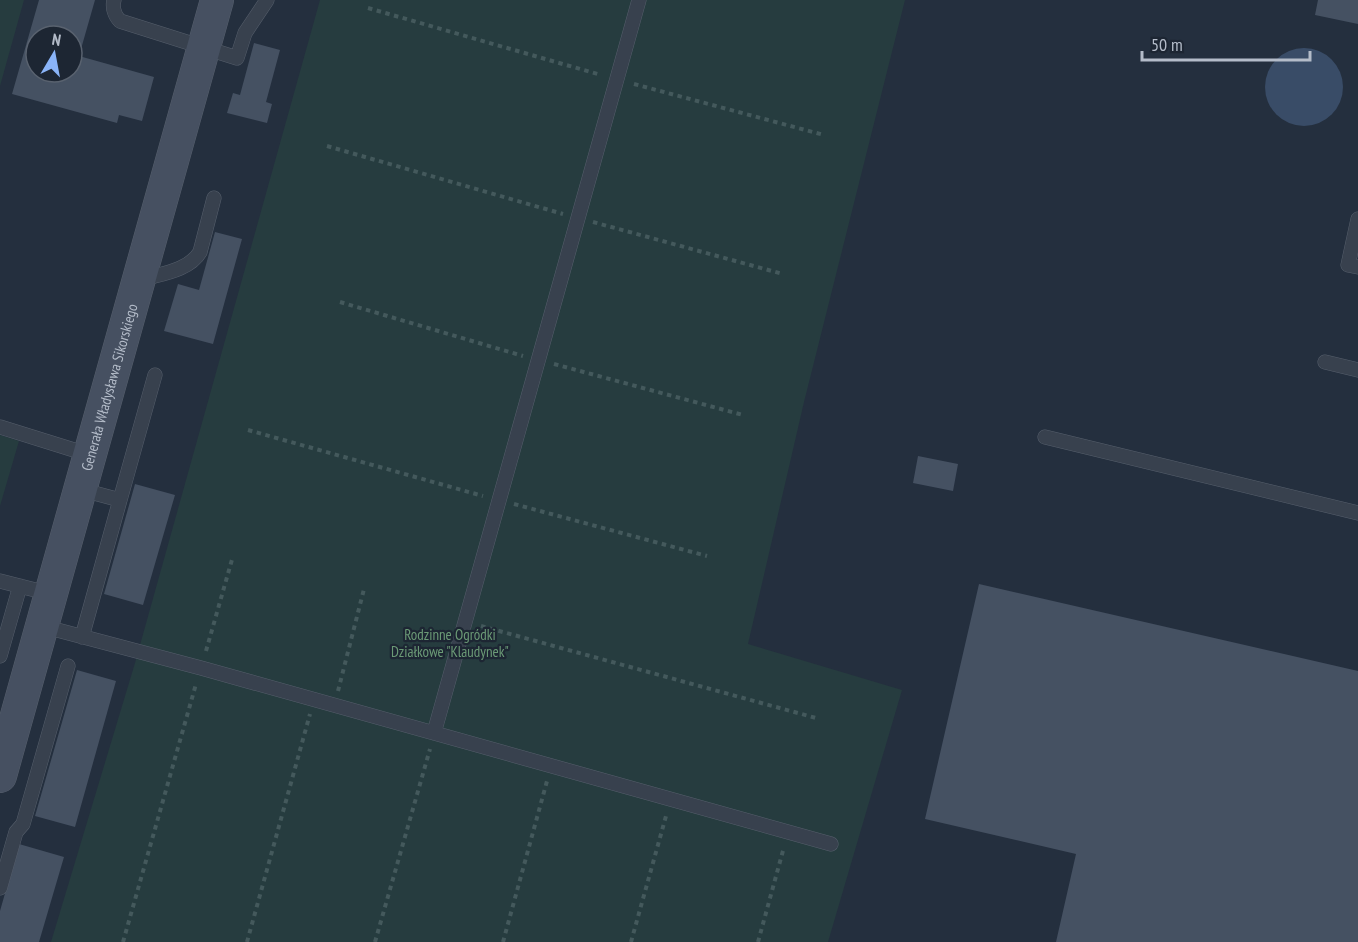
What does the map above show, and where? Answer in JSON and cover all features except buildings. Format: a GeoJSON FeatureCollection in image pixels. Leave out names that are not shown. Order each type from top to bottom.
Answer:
{"type":"FeatureCollection","features":[{"type":"Feature","properties":{"kind":"main road","name":"Generała Władysława Sikorskiego"},"geometry":{"type":"LineString","coordinates":[[0,776],[42,626],[36,590],[80,489],[217,0]]}},
{"type":"Feature","properties":{"kind":"lane"},"geometry":{"type":"LineString","coordinates":[[114,0],[113,8],[120,21],[237,58],[245,33],[267,0]]}},
{"type":"Feature","properties":{"kind":"lane"},"geometry":{"type":"LineString","coordinates":[[434,733],[639,0]]}},
{"type":"Feature","properties":{"kind":"lane"},"geometry":{"type":"LineString","coordinates":[[138,280],[187,266],[195,260],[200,252],[214,198]]}},
{"type":"Feature","properties":{"kind":"lane"},"geometry":{"type":"LineString","coordinates":[[1358,219],[1348,265],[1358,267]]}},
{"type":"Feature","properties":{"kind":"lane"},"geometry":{"type":"LineString","coordinates":[[1324,362],[1358,370]]}},
{"type":"Feature","properties":{"kind":"lane"},"geometry":{"type":"LineString","coordinates":[[82,637],[155,375]]}},
{"type":"Feature","properties":{"kind":"lane"},"geometry":{"type":"LineString","coordinates":[[0,427],[90,455]]}},
{"type":"Feature","properties":{"kind":"lane"},"geometry":{"type":"LineString","coordinates":[[1046,437],[1358,513]]}},
{"type":"Feature","properties":{"kind":"lane"},"geometry":{"type":"LineString","coordinates":[[80,489],[120,500]]}},
{"type":"Feature","properties":{"kind":"lane"},"geometry":{"type":"LineString","coordinates":[[0,581],[36,590],[0,656]]}},
{"type":"Feature","properties":{"kind":"lane"},"geometry":{"type":"LineString","coordinates":[[42,626],[201,668],[831,844]]}},
{"type":"Feature","properties":{"kind":"lane"},"geometry":{"type":"LineString","coordinates":[[0,888],[16,832],[23,824],[68,666]]}},
{"type":"Feature","properties":{"kind":"path"},"geometry":{"type":"LineString","coordinates":[[368,8],[617,80],[824,135]]}},
{"type":"Feature","properties":{"kind":"path"},"geometry":{"type":"LineString","coordinates":[[327,146],[783,274]]}},
{"type":"Feature","properties":{"kind":"path"},"geometry":{"type":"LineString","coordinates":[[248,430],[707,556]]}},
{"type":"Feature","properties":{"kind":"path"},"geometry":{"type":"LineString","coordinates":[[123,942],[233,556]]}},
{"type":"Feature","properties":{"kind":"path"},"geometry":{"type":"LineString","coordinates":[[334,705],[364,590]]}},
{"type":"Feature","properties":{"kind":"path"},"geometry":{"type":"LineString","coordinates":[[465,622],[816,718]]}},
{"type":"Feature","properties":{"kind":"path"},"geometry":{"type":"LineString","coordinates":[[247,942],[315,700]]}},
{"type":"Feature","properties":{"kind":"path"},"geometry":{"type":"LineString","coordinates":[[375,942],[434,733]]}},
{"type":"Feature","properties":{"kind":"path"},"geometry":{"type":"LineString","coordinates":[[503,942],[551,766]]}},
{"type":"Feature","properties":{"kind":"path"},"geometry":{"type":"LineString","coordinates":[[631,942],[671,799]]}},
{"type":"Feature","properties":{"kind":"path"},"geometry":{"type":"LineString","coordinates":[[758,942],[788,832]]}},
{"type":"Feature","properties":{"kind":"green space"},"geometry":{"type":"Polygon","coordinates":[[[0,0],[24,0],[0,86],[0,0]]]}},
{"type":"Feature","properties":{"kind":"green space","name":"Rodzinne Ogródki Działkowe \"Klaudynek\""},"geometry":{"type":"Polygon","coordinates":[[[320,0],[905,0],[804,402],[748,644],[902,690],[828,942],[51,942],[135,663],[320,0]]]}},
{"type":"Feature","properties":{"kind":"green space"},"geometry":{"type":"Polygon","coordinates":[[[0,435],[19,441],[0,506],[0,435]]]}},
{"type":"Feature","properties":{"kind":"water"},"geometry":{"type":"Polygon","coordinates":[[[1304,48],[1319,51],[1332,59],[1340,72],[1343,87],[1340,102],[1332,115],[1319,123],[1304,126],[1289,123],[1276,115],[1268,102],[1265,87],[1268,72],[1276,59],[1289,51],[1304,48]]]}}]}
